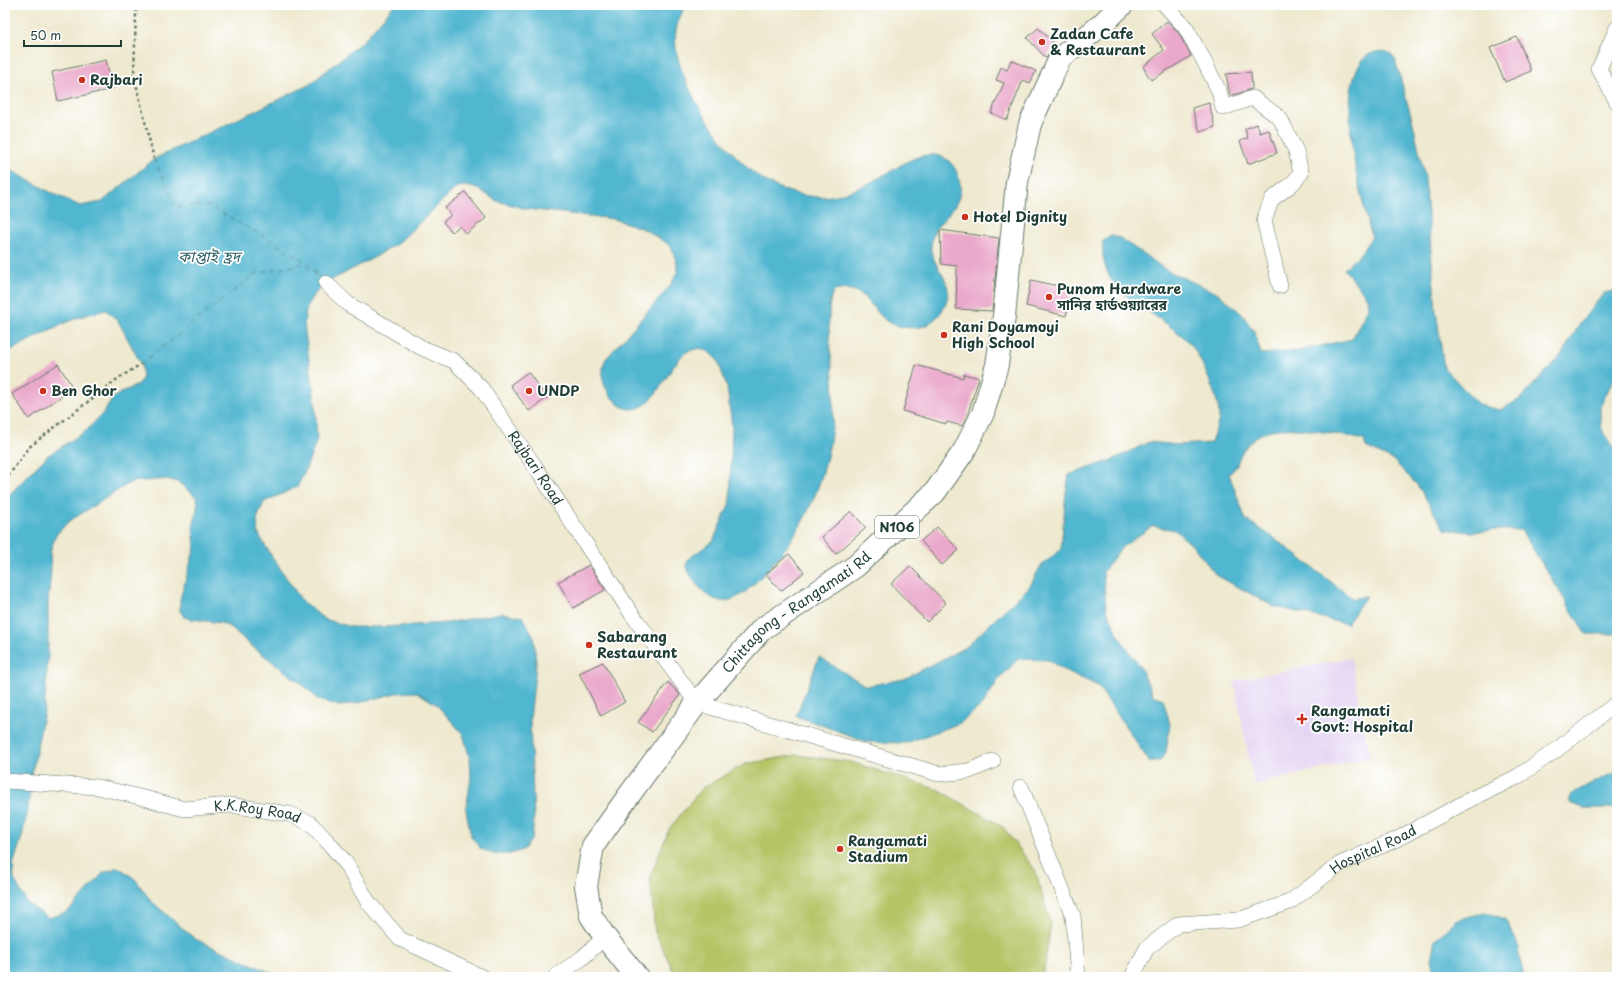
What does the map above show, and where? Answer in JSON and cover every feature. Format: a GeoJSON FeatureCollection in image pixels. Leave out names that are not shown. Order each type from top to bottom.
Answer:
{"type":"FeatureCollection","features":[{"type":"Feature","properties":{"kind":"highway","name":"Chittagong - Rangamati Rd"},"geometry":{"type":"LineString","coordinates":[[637,977],[605,937],[591,916],[586,886],[594,846],[627,798],[697,704],[762,629],[856,566],[935,492],[964,451],[983,413],[997,365],[1004,316],[1017,182],[1030,124],[1060,58],[1101,25],[1122,5]]}},
{"type":"Feature","properties":{"kind":"street"},"geometry":{"type":"LineString","coordinates":[[1166,5],[1184,26],[1202,57],[1219,91],[1223,108],[1252,98],[1280,118],[1296,151],[1301,173],[1292,184],[1272,199],[1264,220],[1280,286]]}},
{"type":"Feature","properties":{"kind":"street"},"geometry":{"type":"LineString","coordinates":[[1617,28],[1599,68],[1617,102]]}},
{"type":"Feature","properties":{"kind":"street","name":"Rajbari Road"},"geometry":{"type":"LineString","coordinates":[[326,283],[348,304],[422,348],[454,361],[481,388],[536,468],[631,613],[697,704]]}},
{"type":"Feature","properties":{"kind":"street","name":"Hospital Road"},"geometry":{"type":"LineString","coordinates":[[1132,977],[1147,948],[1178,924],[1238,920],[1290,902],[1340,864],[1397,839],[1471,799],[1517,777],[1555,752],[1617,703]]}},
{"type":"Feature","properties":{"kind":"street"},"geometry":{"type":"LineString","coordinates":[[697,704],[939,774],[969,771],[993,761]]}},
{"type":"Feature","properties":{"kind":"street","name":"K.K.Roy Road"},"geometry":{"type":"LineString","coordinates":[[5,781],[98,787],[184,809],[230,806],[289,814],[310,823],[328,842],[345,862],[368,902],[400,939],[482,977]]}},
{"type":"Feature","properties":{"kind":"street"},"geometry":{"type":"LineString","coordinates":[[1021,787],[1073,916],[1078,977]]}},
{"type":"Feature","properties":{"kind":"street"},"geometry":{"type":"LineString","coordinates":[[555,977],[582,958],[605,937]]}},
{"type":"Feature","properties":{"kind":"path"},"geometry":{"type":"LineString","coordinates":[[142,5],[136,11],[134,75],[154,159]]}},
{"type":"Feature","properties":{"kind":"path"},"geometry":{"type":"LineString","coordinates":[[5,481],[28,448],[116,380],[141,364]]}},
{"type":"Feature","properties":{"kind":"shaded area","name":"Rangamati Govt: Hospital"},"geometry":{"type":"Polygon","coordinates":[[[1351,658],[1370,757],[1254,785],[1234,681],[1351,658]]]}},
{"type":"Feature","properties":{"kind":"green space","name":"Rangamati Stadium"},"geometry":{"type":"Polygon","coordinates":[[[797,755],[851,762],[939,790],[1003,827],[1035,870],[1051,924],[1044,970],[1041,977],[676,977],[655,932],[650,877],[669,829],[701,789],[745,764],[797,755]]]}},
{"type":"Feature","properties":{"kind":"water","name":"কাপ্তাই হ্রদ"},"geometry":{"type":"Polygon","coordinates":[[[394,5],[685,5],[678,21],[676,31],[676,49],[681,69],[690,90],[702,111],[730,150],[759,177],[789,192],[805,196],[822,197],[838,195],[862,187],[908,161],[921,156],[935,155],[942,157],[952,165],[959,177],[959,197],[957,203],[937,228],[932,239],[934,259],[946,282],[948,290],[947,300],[942,311],[930,323],[917,328],[909,328],[888,322],[862,295],[855,291],[848,289],[833,292],[830,303],[829,324],[834,404],[832,430],[820,480],[800,527],[769,568],[755,583],[738,597],[732,600],[719,601],[701,590],[688,572],[686,566],[688,559],[713,541],[730,503],[732,426],[727,387],[718,361],[709,352],[700,348],[688,351],[674,366],[654,395],[647,403],[639,408],[629,409],[619,404],[605,387],[603,379],[605,360],[670,286],[677,273],[677,264],[671,246],[644,229],[614,219],[527,209],[497,201],[478,189],[466,186],[457,187],[398,243],[326,283],[312,297],[307,306],[304,324],[315,401],[317,439],[304,474],[297,487],[264,502],[257,519],[258,533],[302,601],[324,619],[352,627],[384,627],[446,623],[501,613],[523,617],[534,637],[536,664],[530,720],[534,820],[532,839],[523,850],[510,854],[493,854],[480,848],[471,836],[466,810],[471,777],[470,759],[463,734],[436,704],[417,692],[396,693],[367,701],[340,706],[318,700],[302,684],[249,644],[232,628],[221,623],[184,617],[180,611],[180,599],[195,547],[193,528],[198,503],[196,497],[178,482],[167,479],[131,482],[68,522],[55,536],[50,553],[51,572],[48,603],[48,655],[44,711],[33,768],[28,808],[22,837],[13,865],[14,879],[27,903],[48,918],[67,912],[103,873],[118,867],[135,879],[151,901],[195,939],[281,977],[5,977],[5,499],[47,456],[86,431],[104,412],[113,398],[138,385],[143,377],[141,364],[118,321],[106,310],[86,315],[62,324],[5,353],[5,167],[50,192],[80,206],[102,202],[154,159],[309,85],[364,40],[394,5]]]}},
{"type":"Feature","properties":{"kind":"water"},"geometry":{"type":"Polygon","coordinates":[[[1384,51],[1390,53],[1395,59],[1413,123],[1425,178],[1436,310],[1444,368],[1479,405],[1500,410],[1520,399],[1561,355],[1583,319],[1604,293],[1617,290],[1617,372],[1600,407],[1601,427],[1617,452],[1617,634],[1586,634],[1521,530],[1471,532],[1444,529],[1418,486],[1393,460],[1366,447],[1364,440],[1311,430],[1270,430],[1254,438],[1248,444],[1242,451],[1235,468],[1229,474],[1246,520],[1273,537],[1353,599],[1366,596],[1347,624],[1273,606],[1216,575],[1194,547],[1175,530],[1153,526],[1122,547],[1103,572],[1106,608],[1121,640],[1139,665],[1153,695],[1163,699],[1170,724],[1166,752],[1160,761],[1149,761],[1098,686],[1064,670],[1048,660],[1018,659],[999,679],[982,705],[960,723],[906,743],[868,742],[796,716],[819,657],[866,686],[904,679],[966,647],[1030,586],[1040,567],[1061,549],[1066,491],[1069,475],[1114,459],[1149,442],[1180,445],[1211,443],[1218,420],[1218,407],[1210,380],[1194,349],[1181,335],[1124,294],[1114,283],[1107,272],[1103,258],[1103,241],[1111,236],[1120,238],[1168,271],[1219,294],[1242,314],[1254,331],[1261,354],[1298,351],[1352,339],[1368,308],[1367,297],[1344,269],[1359,255],[1372,237],[1356,173],[1352,147],[1350,97],[1354,76],[1362,61],[1372,53],[1384,51]]]}},
{"type":"Feature","properties":{"kind":"water"},"geometry":{"type":"Polygon","coordinates":[[[1617,772],[1617,808],[1582,808],[1570,803],[1570,795],[1617,772]]]}},
{"type":"Feature","properties":{"kind":"water"},"geometry":{"type":"Polygon","coordinates":[[[1485,912],[1505,919],[1516,940],[1524,977],[1435,977],[1431,959],[1435,940],[1456,920],[1485,912]]]}},
{"type":"Feature","properties":{"kind":"building"},"geometry":{"type":"Polygon","coordinates":[[[1167,21],[1178,32],[1191,56],[1151,80],[1143,67],[1164,50],[1152,34],[1167,21]]]}},
{"type":"Feature","properties":{"kind":"building","name":"Zadan Cafe & Restaurant"},"geometry":{"type":"Polygon","coordinates":[[[1038,28],[1056,45],[1046,58],[1027,38],[1038,28]]]}},
{"type":"Feature","properties":{"kind":"building"},"geometry":{"type":"Polygon","coordinates":[[[1517,37],[1531,71],[1505,82],[1490,48],[1517,37]]]}},
{"type":"Feature","properties":{"kind":"building","name":"Rajbari"},"geometry":{"type":"Polygon","coordinates":[[[106,60],[113,89],[58,101],[52,72],[106,60]]]}},
{"type":"Feature","properties":{"kind":"building"},"geometry":{"type":"Polygon","coordinates":[[[1011,60],[1036,71],[1030,83],[1023,80],[1007,120],[991,113],[1004,83],[996,80],[1001,67],[1007,70],[1011,60]]]}},
{"type":"Feature","properties":{"kind":"building"},"geometry":{"type":"Polygon","coordinates":[[[1251,72],[1252,89],[1230,96],[1226,74],[1251,72]]]}},
{"type":"Feature","properties":{"kind":"building"},"geometry":{"type":"Polygon","coordinates":[[[1209,103],[1215,127],[1200,132],[1192,108],[1209,103]]]}},
{"type":"Feature","properties":{"kind":"building"},"geometry":{"type":"Polygon","coordinates":[[[1257,124],[1260,133],[1269,130],[1277,153],[1248,164],[1240,141],[1248,138],[1245,129],[1257,124]]]}},
{"type":"Feature","properties":{"kind":"building"},"geometry":{"type":"Polygon","coordinates":[[[465,192],[486,218],[466,234],[460,226],[452,232],[443,222],[451,215],[445,208],[465,192]]]}},
{"type":"Feature","properties":{"kind":"building"},"geometry":{"type":"Polygon","coordinates":[[[940,230],[999,238],[992,311],[956,309],[957,266],[941,264],[940,230]]]}},
{"type":"Feature","properties":{"kind":"building","name":"Punom Hardware সানির হার্ডওয়্যারের"},"geometry":{"type":"Polygon","coordinates":[[[1031,280],[1072,289],[1066,316],[1026,306],[1031,280]]]}},
{"type":"Feature","properties":{"kind":"building","name":"Ben Ghor"},"geometry":{"type":"Polygon","coordinates":[[[58,364],[73,388],[29,419],[12,394],[58,364]]]}},
{"type":"Feature","properties":{"kind":"building"},"geometry":{"type":"Polygon","coordinates":[[[916,365],[963,378],[964,374],[979,378],[967,416],[962,426],[947,422],[946,424],[903,411],[916,365]]]}},
{"type":"Feature","properties":{"kind":"building","name":"UNDP"},"geometry":{"type":"Polygon","coordinates":[[[528,372],[547,398],[529,411],[510,385],[528,372]]]}},
{"type":"Feature","properties":{"kind":"building"},"geometry":{"type":"Polygon","coordinates":[[[851,511],[866,528],[836,554],[822,537],[851,511]]]}},
{"type":"Feature","properties":{"kind":"building"},"geometry":{"type":"Polygon","coordinates":[[[937,527],[959,550],[942,565],[921,541],[937,527]]]}},
{"type":"Feature","properties":{"kind":"building"},"geometry":{"type":"Polygon","coordinates":[[[789,554],[804,572],[781,591],[766,574],[789,554]]]}},
{"type":"Feature","properties":{"kind":"building"},"geometry":{"type":"Polygon","coordinates":[[[589,565],[605,590],[573,608],[558,582],[589,565]]]}},
{"type":"Feature","properties":{"kind":"building"},"geometry":{"type":"Polygon","coordinates":[[[910,566],[946,603],[927,622],[891,584],[910,566]]]}},
{"type":"Feature","properties":{"kind":"building"},"geometry":{"type":"Polygon","coordinates":[[[603,662],[625,702],[601,716],[579,673],[603,662]]]}},
{"type":"Feature","properties":{"kind":"building"},"geometry":{"type":"Polygon","coordinates":[[[668,682],[680,695],[652,732],[638,722],[668,682]]]}},
{"type":"Feature","properties":{"kind":"ferry route"},"geometry":{"type":"LineString","coordinates":[[154,159],[176,206],[209,206],[303,260],[322,278]]}},
{"type":"Feature","properties":{"kind":"ferry route"},"geometry":{"type":"LineString","coordinates":[[141,364],[255,274],[302,264],[321,279]]}},
{"type":"Feature","properties":{"kind":"place","name":"Zadan Cafe & Restaurant"},"geometry":{"type":"Point","coordinates":[1042,42]}},
{"type":"Feature","properties":{"kind":"place","name":"Rajbari"},"geometry":{"type":"Point","coordinates":[82,80]}},
{"type":"Feature","properties":{"kind":"place","name":"Hotel Dignity"},"geometry":{"type":"Point","coordinates":[965,217]}},
{"type":"Feature","properties":{"kind":"place","name":"Punom Hardware সানির হার্ডওয়্যারের"},"geometry":{"type":"Point","coordinates":[1049,297]}},
{"type":"Feature","properties":{"kind":"place","name":"Rani Doyamoyi High School"},"geometry":{"type":"Point","coordinates":[944,335]}},
{"type":"Feature","properties":{"kind":"place","name":"Ben Ghor"},"geometry":{"type":"Point","coordinates":[43,391]}},
{"type":"Feature","properties":{"kind":"place","name":"UNDP"},"geometry":{"type":"Point","coordinates":[529,391]}},
{"type":"Feature","properties":{"kind":"place","name":"Sabarang Restaurant"},"geometry":{"type":"Point","coordinates":[589,645]}},
{"type":"Feature","properties":{"kind":"place","name":"Rangamati Govt: Hospital"},"geometry":{"type":"Point","coordinates":[1302,719]}},
{"type":"Feature","properties":{"kind":"place","name":"Rangamati Stadium"},"geometry":{"type":"Point","coordinates":[840,849]}}]}
